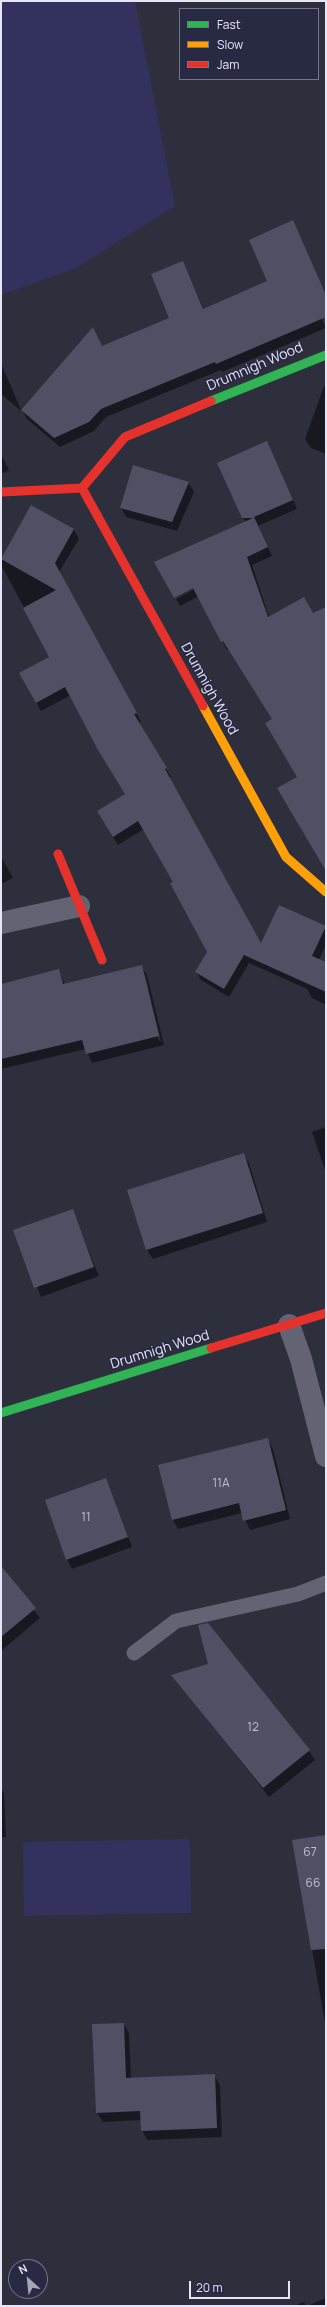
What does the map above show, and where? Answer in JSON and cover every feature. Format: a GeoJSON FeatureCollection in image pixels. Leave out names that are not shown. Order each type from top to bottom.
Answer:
{"type":"FeatureCollection","features":[{"type":"Feature","properties":{"kind":"street","name":"Drumnigh Wood"},"geometry":{"type":"LineString","coordinates":[[326,355],[320,356],[125,437],[82,488],[286,856],[326,892]]}},
{"type":"Feature","properties":{"kind":"street"},"geometry":{"type":"LineString","coordinates":[[1,492],[82,488]]}},
{"type":"Feature","properties":{"kind":"street"},"geometry":{"type":"LineString","coordinates":[[58,854],[102,960]]}},
{"type":"Feature","properties":{"kind":"street"},"geometry":{"type":"LineString","coordinates":[[1,923],[79,906]]}},
{"type":"Feature","properties":{"kind":"street","name":"Drumnigh Wood"},"geometry":{"type":"LineString","coordinates":[[1,1413],[326,1313]]}},
{"type":"Feature","properties":{"kind":"street"},"geometry":{"type":"LineString","coordinates":[[289,1325],[300,1359],[326,1456]]}},
{"type":"Feature","properties":{"kind":"lane"},"geometry":{"type":"LineString","coordinates":[[134,1653],[176,1621],[298,1594],[326,1583]]}},
{"type":"Feature","properties":{"kind":"shaded area"},"geometry":{"type":"Polygon","coordinates":[[[1,1],[135,1],[175,206],[76,268],[1,295],[1,1]]]}},
{"type":"Feature","properties":{"kind":"shaded area"},"geometry":{"type":"Polygon","coordinates":[[[190,1839],[191,1913],[24,1916],[23,1842],[190,1839]]]}},
{"type":"Feature","properties":{"kind":"building"},"geometry":{"type":"Polygon","coordinates":[[[293,220],[326,295],[326,317],[216,364],[215,362],[101,409],[89,422],[54,438],[21,410],[93,327],[102,346],[169,318],[151,274],[183,261],[203,309],[267,281],[249,240],[293,220]]]}},
{"type":"Feature","properties":{"kind":"building"},"geometry":{"type":"Polygon","coordinates":[[[267,441],[293,500],[254,517],[268,547],[247,557],[268,617],[304,597],[313,613],[326,607],[326,871],[277,788],[297,777],[265,723],[272,719],[223,641],[221,642],[193,588],[174,598],[154,562],[253,518],[242,518],[217,463],[267,441]]]}},
{"type":"Feature","properties":{"kind":"building"},"geometry":{"type":"Polygon","coordinates":[[[133,465],[189,482],[172,522],[120,508],[133,465]]]}},
{"type":"Feature","properties":{"kind":"building"},"geometry":{"type":"Polygon","coordinates":[[[31,505],[74,529],[55,563],[137,713],[134,714],[167,768],[165,769],[261,943],[279,905],[326,926],[312,956],[326,962],[326,992],[244,955],[224,989],[195,972],[207,952],[170,883],[173,882],[138,821],[113,837],[97,811],[125,794],[98,750],[65,687],[36,703],[19,673],[49,657],[23,608],[56,590],[1,559],[31,505]]]}},
{"type":"Feature","properties":{"kind":"building"},"geometry":{"type":"Polygon","coordinates":[[[142,965],[159,1036],[86,1054],[82,1040],[1,1059],[1,984],[59,969],[63,984],[142,965]]]}},
{"type":"Feature","properties":{"kind":"building"},"geometry":{"type":"Polygon","coordinates":[[[244,1153],[263,1213],[146,1250],[127,1190],[244,1153]]]}},
{"type":"Feature","properties":{"kind":"building"},"geometry":{"type":"Polygon","coordinates":[[[73,1209],[94,1267],[34,1288],[13,1230],[73,1209]]]}},
{"type":"Feature","properties":{"kind":"building"},"geometry":{"type":"Polygon","coordinates":[[[268,1438],[286,1510],[243,1521],[239,1503],[172,1520],[158,1465],[268,1438]]]}},
{"type":"Feature","properties":{"kind":"building"},"geometry":{"type":"Polygon","coordinates":[[[106,1478],[128,1537],[66,1560],[45,1500],[106,1478]]]}},
{"type":"Feature","properties":{"kind":"building"},"geometry":{"type":"Polygon","coordinates":[[[1,1566],[36,1608],[1,1637],[1,1566]]]}},
{"type":"Feature","properties":{"kind":"building"},"geometry":{"type":"Polygon","coordinates":[[[208,1623],[310,1750],[263,1788],[171,1675],[208,1664],[198,1625],[208,1623]]]}},
{"type":"Feature","properties":{"kind":"building"},"geometry":{"type":"Polygon","coordinates":[[[326,1835],[326,1949],[311,1950],[292,1840],[326,1835]]]}},
{"type":"Feature","properties":{"kind":"building"},"geometry":{"type":"Polygon","coordinates":[[[124,2023],[126,2078],[215,2074],[217,2128],[141,2131],[140,2111],[96,2113],[92,2024],[124,2023]]]}},
{"type":"Feature","properties":{"kind":"traffic: fast"},"geometry":{"type":"LineString","coordinates":[[211,401],[326,355]]}},
{"type":"Feature","properties":{"kind":"traffic: fast"},"geometry":{"type":"LineString","coordinates":[[1,1413],[211,1348]]}},
{"type":"Feature","properties":{"kind":"traffic: slow"},"geometry":{"type":"LineString","coordinates":[[203,706],[286,857],[326,892]]}},
{"type":"Feature","properties":{"kind":"traffic: jam"},"geometry":{"type":"LineString","coordinates":[[82,488],[125,437],[211,401]]}},
{"type":"Feature","properties":{"kind":"traffic: jam"},"geometry":{"type":"LineString","coordinates":[[1,492],[82,488],[203,706]]}},
{"type":"Feature","properties":{"kind":"traffic: jam"},"geometry":{"type":"LineString","coordinates":[[58,854],[102,960]]}},
{"type":"Feature","properties":{"kind":"traffic: jam"},"geometry":{"type":"LineString","coordinates":[[211,1348],[326,1313]]}}]}
